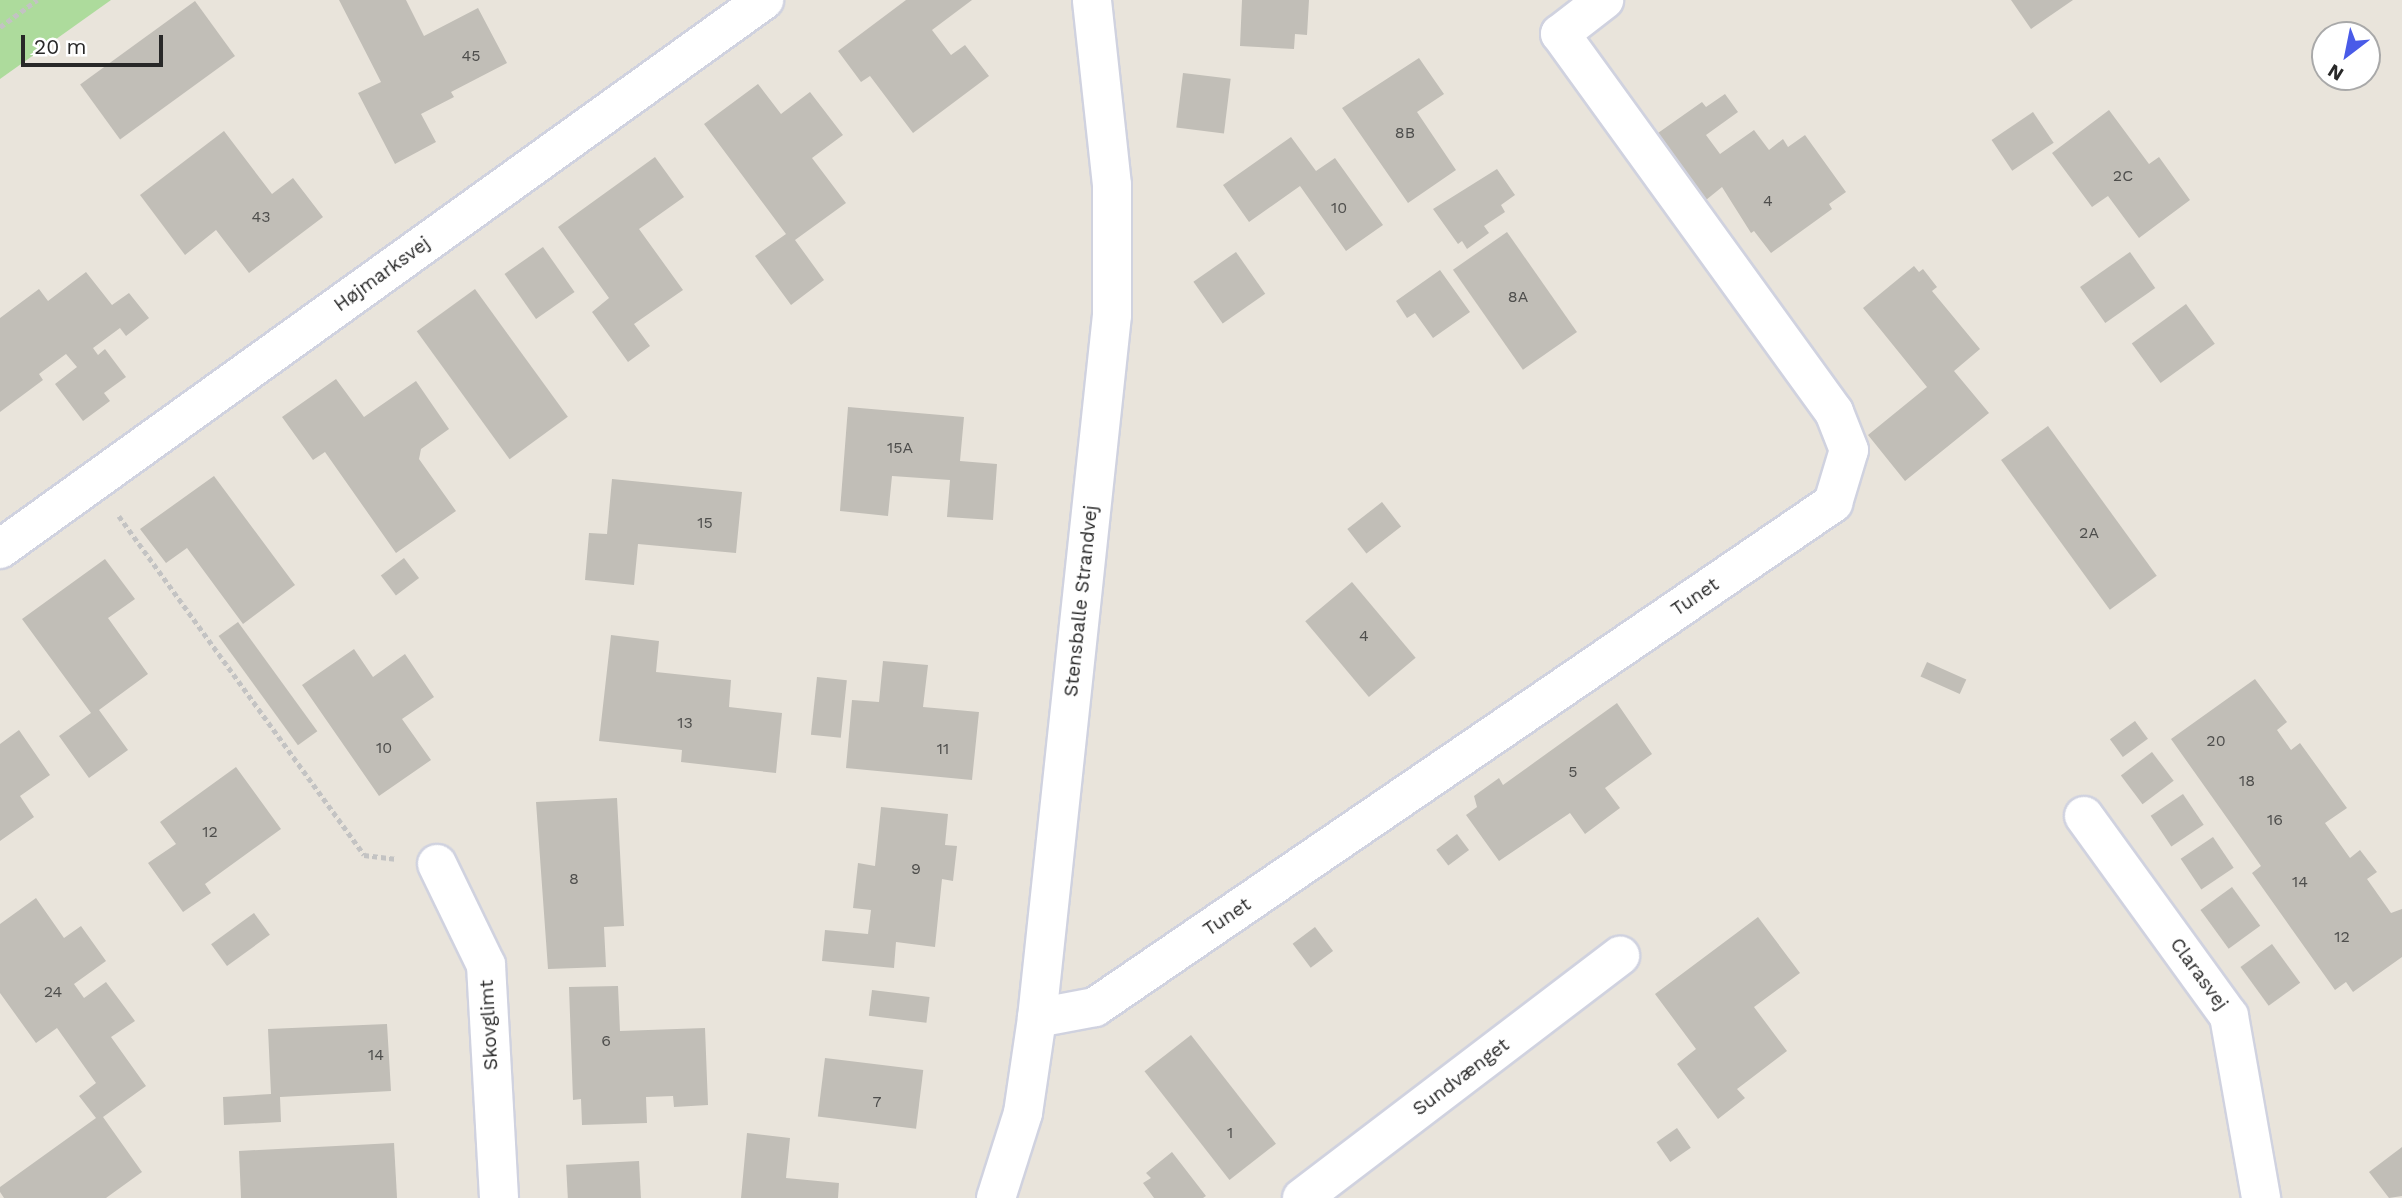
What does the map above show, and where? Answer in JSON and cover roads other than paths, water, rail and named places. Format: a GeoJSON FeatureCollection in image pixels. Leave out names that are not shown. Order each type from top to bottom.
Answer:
{"type":"FeatureCollection","features":[{"type":"Feature","properties":{"kind":"street","name":"Højmarksvej"},"geometry":{"type":"LineString","coordinates":[[0,549],[764,0]]}},
{"type":"Feature","properties":{"kind":"street","name":"Stensballe Strandvej"},"geometry":{"type":"LineString","coordinates":[[996,1198],[1023,1113],[1037,1018],[1112,315],[1112,185],[1091,0]]}},
{"type":"Feature","properties":{"kind":"street","name":"Tunet"},"geometry":{"type":"LineString","coordinates":[[1037,1018],[1095,1007],[1833,503],[1849,450],[1834,412],[1560,34],[1604,0]]}},
{"type":"Feature","properties":{"kind":"street","name":"Clarasvej"},"geometry":{"type":"LineString","coordinates":[[2084,816],[2229,1016],[2261,1198]]}},
{"type":"Feature","properties":{"kind":"street","name":"Skovglimt"},"geometry":{"type":"LineString","coordinates":[[437,864],[486,964],[499,1198]]}},
{"type":"Feature","properties":{"kind":"street","name":"Sundvænget"},"geometry":{"type":"LineString","coordinates":[[1302,1198],[1620,956]]}}]}
